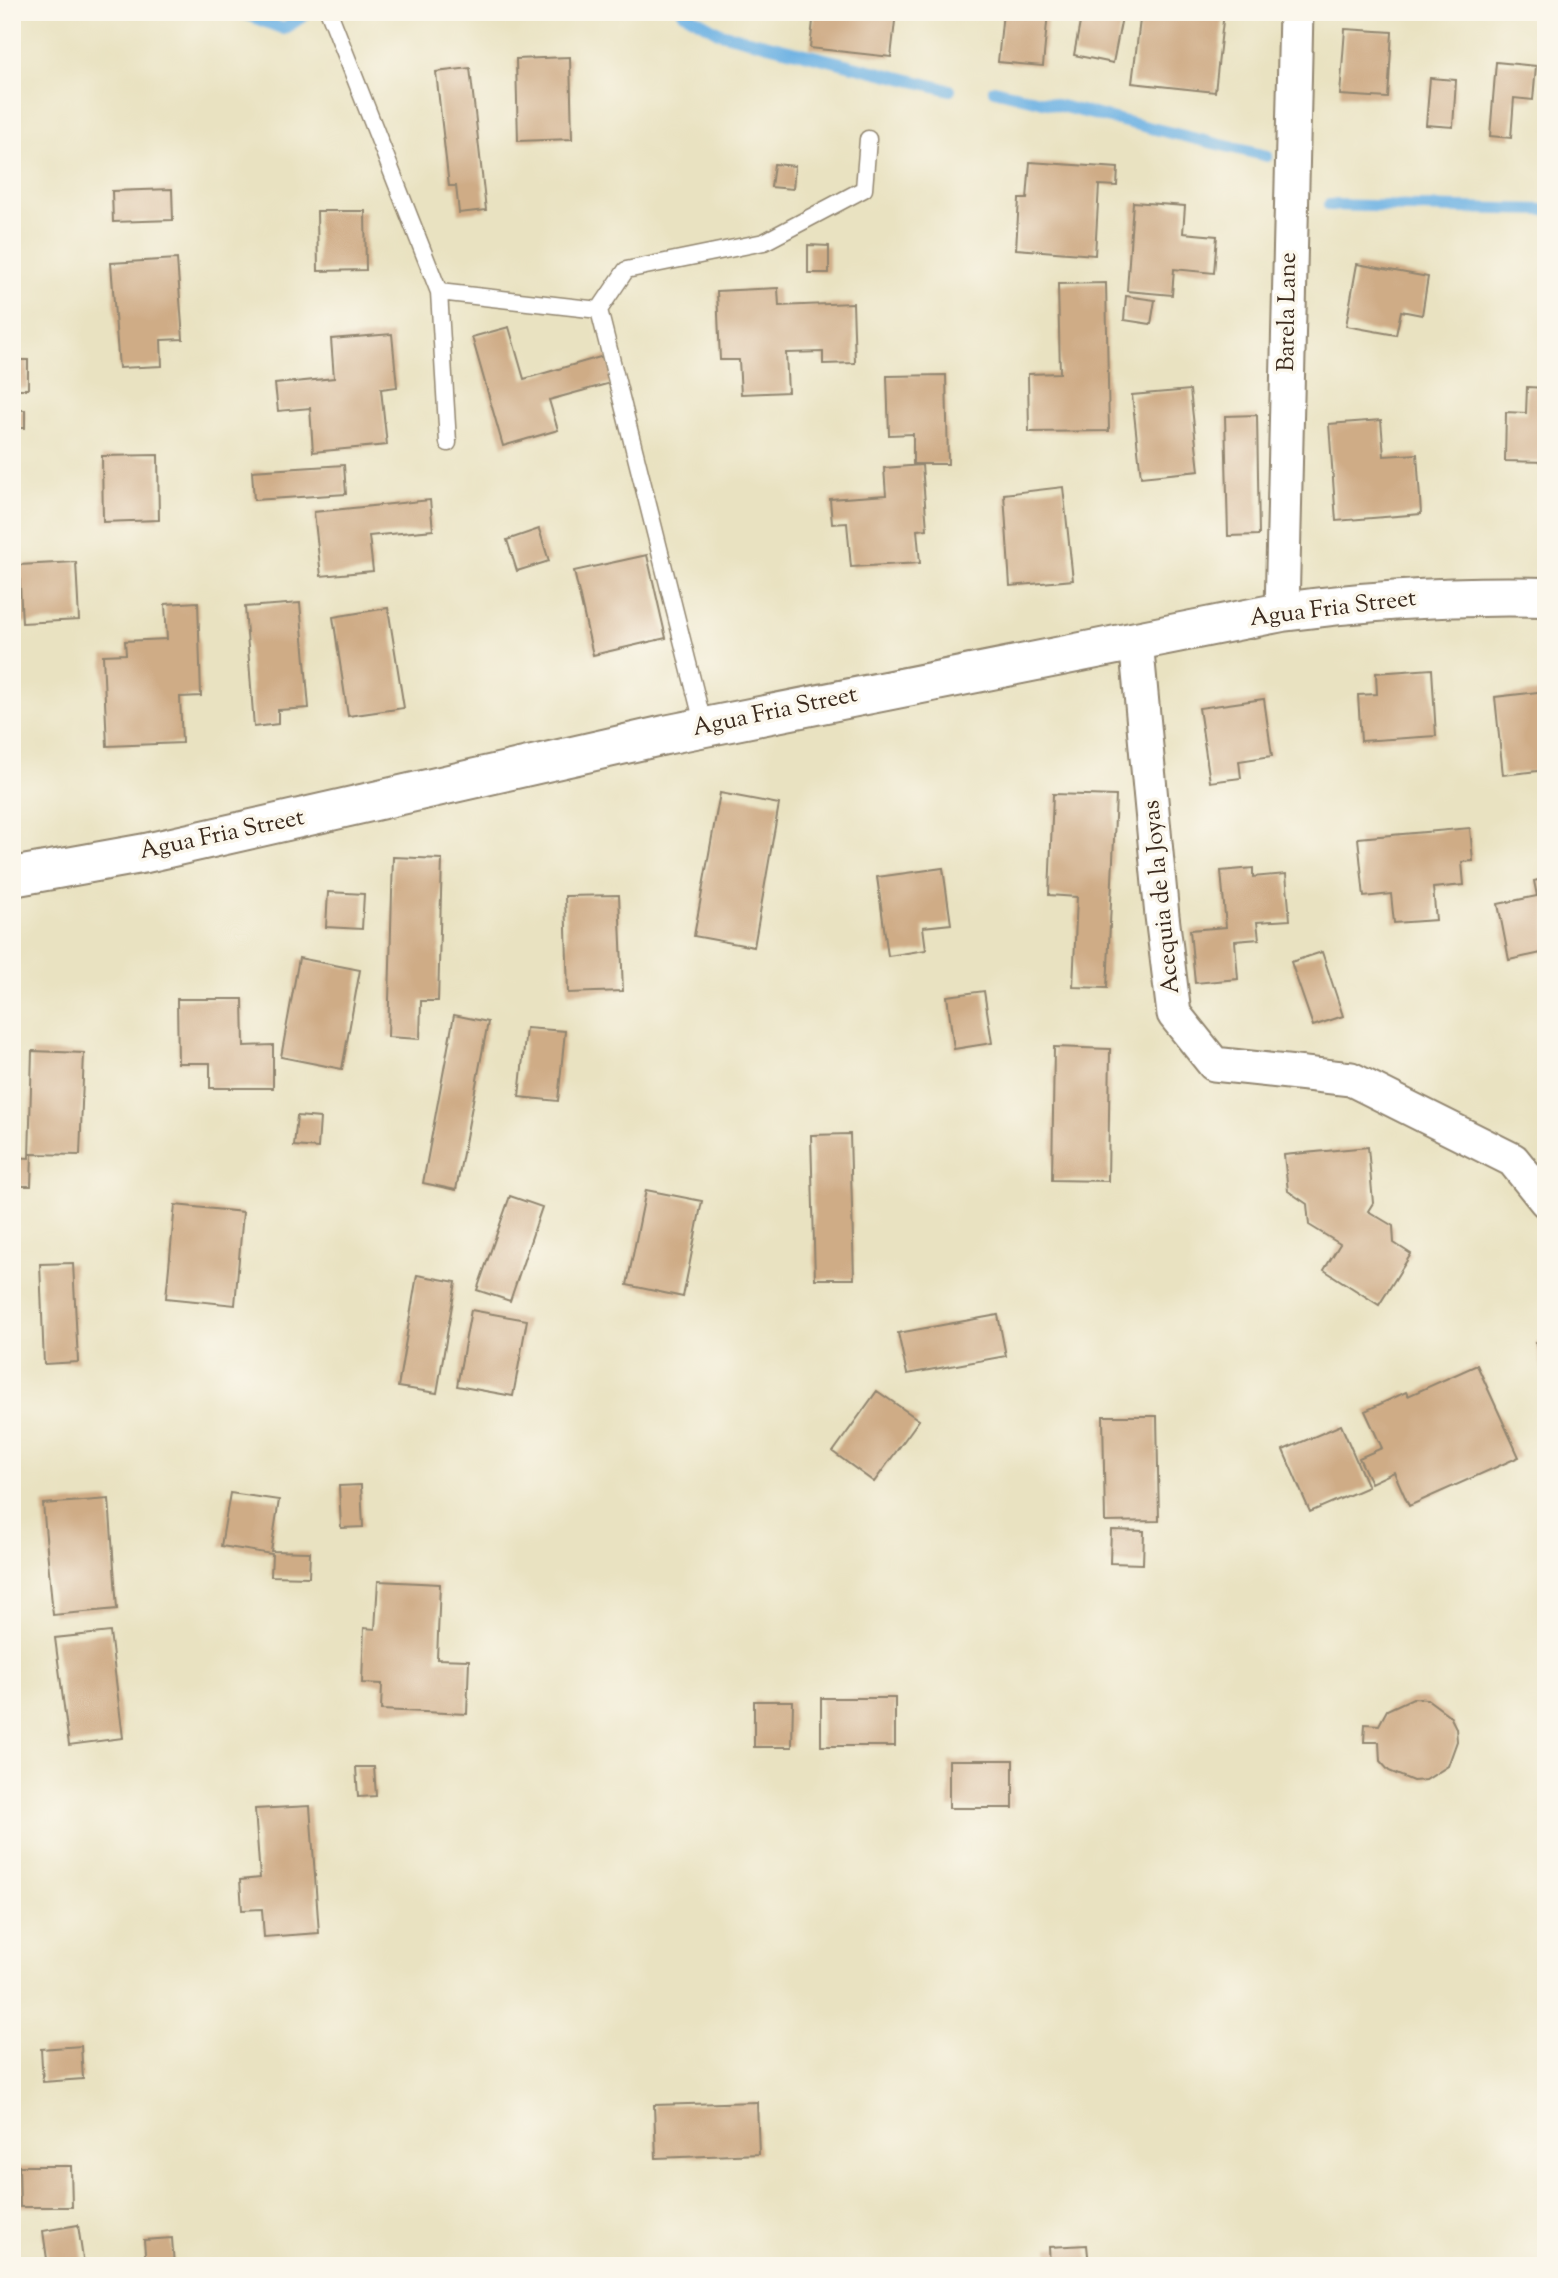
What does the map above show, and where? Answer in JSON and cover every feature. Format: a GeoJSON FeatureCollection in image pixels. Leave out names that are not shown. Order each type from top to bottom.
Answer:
{"type":"FeatureCollection","features":[{"type":"Feature","properties":{"kind":"street","name":"Barela Lane"},"geometry":{"type":"LineString","coordinates":[[1282,612],[1296,12]]}},
{"type":"Feature","properties":{"kind":"street","name":"Agua Fria Street"},"geometry":{"type":"LineString","coordinates":[[12,877],[158,850],[704,727],[1282,612],[1364,601],[1485,596],[1546,597]]}},
{"type":"Feature","properties":{"kind":"street","name":"Acequia de la Joyas"},"geometry":{"type":"LineString","coordinates":[[1136,640],[1174,1014],[1214,1064],[1351,1079],[1513,1160],[1546,1200]]}},
{"type":"Feature","properties":{"kind":"lane"},"geometry":{"type":"LineString","coordinates":[[330,12],[439,292],[447,443]]}},
{"type":"Feature","properties":{"kind":"lane"},"geometry":{"type":"LineString","coordinates":[[704,727],[600,310],[626,270],[764,242],[864,189],[868,139]]}},
{"type":"Feature","properties":{"kind":"lane"},"geometry":{"type":"LineString","coordinates":[[439,292],[600,310]]}},
{"type":"Feature","properties":{"kind":"building"},"geometry":{"type":"Polygon","coordinates":[[[814,12],[896,12],[891,57],[810,48],[814,12]]]}},
{"type":"Feature","properties":{"kind":"building"},"geometry":{"type":"Polygon","coordinates":[[[1003,12],[1048,12],[1043,66],[998,62],[1003,12]]]}},
{"type":"Feature","properties":{"kind":"building"},"geometry":{"type":"Polygon","coordinates":[[[1082,12],[1123,12],[1113,63],[1074,55],[1082,12]]]}},
{"type":"Feature","properties":{"kind":"building"},"geometry":{"type":"Polygon","coordinates":[[[1141,12],[1224,12],[1215,92],[1132,83],[1141,12]]]}},
{"type":"Feature","properties":{"kind":"building"},"geometry":{"type":"Polygon","coordinates":[[[1345,29],[1392,32],[1388,98],[1340,95],[1345,29]]]}},
{"type":"Feature","properties":{"kind":"building"},"geometry":{"type":"Polygon","coordinates":[[[570,57],[572,139],[518,141],[516,59],[570,57]]]}},
{"type":"Feature","properties":{"kind":"building"},"geometry":{"type":"Polygon","coordinates":[[[1496,62],[1536,66],[1533,100],[1514,98],[1511,138],[1490,136],[1496,62]]]}},
{"type":"Feature","properties":{"kind":"building"},"geometry":{"type":"Polygon","coordinates":[[[470,68],[486,210],[459,213],[456,186],[449,186],[436,72],[470,68]]]}},
{"type":"Feature","properties":{"kind":"building"},"geometry":{"type":"Polygon","coordinates":[[[1430,78],[1456,80],[1453,127],[1426,125],[1430,78]]]}},
{"type":"Feature","properties":{"kind":"building"},"geometry":{"type":"Polygon","coordinates":[[[1030,162],[1118,168],[1117,186],[1099,185],[1095,255],[1016,249],[1019,199],[1027,199],[1030,162]]]}},
{"type":"Feature","properties":{"kind":"building"},"geometry":{"type":"Polygon","coordinates":[[[774,164],[795,166],[793,189],[771,187],[774,164]]]}},
{"type":"Feature","properties":{"kind":"building"},"geometry":{"type":"Polygon","coordinates":[[[172,189],[173,220],[113,222],[112,191],[172,189]]]}},
{"type":"Feature","properties":{"kind":"building"},"geometry":{"type":"Polygon","coordinates":[[[1133,202],[1185,206],[1183,233],[1217,236],[1214,273],[1174,269],[1172,295],[1127,291],[1133,202]]]}},
{"type":"Feature","properties":{"kind":"building"},"geometry":{"type":"Polygon","coordinates":[[[317,211],[365,211],[366,270],[318,271],[317,211]]]}},
{"type":"Feature","properties":{"kind":"building"},"geometry":{"type":"Polygon","coordinates":[[[808,245],[829,246],[829,273],[808,273],[808,245]]]}},
{"type":"Feature","properties":{"kind":"building"},"geometry":{"type":"Polygon","coordinates":[[[177,259],[183,339],[161,340],[162,366],[119,368],[111,263],[177,259]]]}},
{"type":"Feature","properties":{"kind":"building"},"geometry":{"type":"Polygon","coordinates":[[[1357,264],[1428,277],[1422,315],[1401,311],[1396,335],[1346,326],[1357,264]]]}},
{"type":"Feature","properties":{"kind":"building"},"geometry":{"type":"Polygon","coordinates":[[[1106,283],[1109,431],[1029,432],[1028,374],[1060,373],[1058,284],[1106,283]]]}},
{"type":"Feature","properties":{"kind":"building"},"geometry":{"type":"Polygon","coordinates":[[[778,288],[779,306],[853,303],[855,363],[823,364],[823,352],[786,353],[788,392],[741,394],[739,360],[720,360],[717,291],[778,288]]]}},
{"type":"Feature","properties":{"kind":"building"},"geometry":{"type":"Polygon","coordinates":[[[1126,296],[1155,300],[1151,324],[1124,320],[1126,296]]]}},
{"type":"Feature","properties":{"kind":"building"},"geometry":{"type":"Polygon","coordinates":[[[509,327],[524,379],[607,355],[614,382],[549,400],[558,430],[503,446],[472,337],[509,327]]]}},
{"type":"Feature","properties":{"kind":"building"},"geometry":{"type":"Polygon","coordinates":[[[392,334],[397,387],[381,389],[387,445],[313,452],[310,408],[278,411],[275,384],[334,378],[331,339],[392,334]]]}},
{"type":"Feature","properties":{"kind":"building"},"geometry":{"type":"Polygon","coordinates":[[[12,360],[28,360],[28,389],[12,389],[12,360]]]}},
{"type":"Feature","properties":{"kind":"building"},"geometry":{"type":"Polygon","coordinates":[[[946,375],[948,464],[913,464],[913,434],[889,435],[887,376],[946,375]]]}},
{"type":"Feature","properties":{"kind":"building"},"geometry":{"type":"Polygon","coordinates":[[[1527,387],[1546,388],[1546,462],[1505,461],[1506,412],[1526,413],[1527,387]]]}},
{"type":"Feature","properties":{"kind":"building"},"geometry":{"type":"Polygon","coordinates":[[[1190,390],[1199,471],[1141,477],[1132,395],[1190,390]]]}},
{"type":"Feature","properties":{"kind":"building"},"geometry":{"type":"Polygon","coordinates":[[[12,410],[25,410],[25,428],[12,428],[12,410]]]}},
{"type":"Feature","properties":{"kind":"building"},"geometry":{"type":"Polygon","coordinates":[[[1257,415],[1259,535],[1228,536],[1225,416],[1257,415]]]}},
{"type":"Feature","properties":{"kind":"building"},"geometry":{"type":"Polygon","coordinates":[[[1381,420],[1384,456],[1417,454],[1421,514],[1336,521],[1329,424],[1381,420]]]}},
{"type":"Feature","properties":{"kind":"building"},"geometry":{"type":"Polygon","coordinates":[[[158,455],[159,520],[103,522],[102,456],[158,455]]]}},
{"type":"Feature","properties":{"kind":"building"},"geometry":{"type":"Polygon","coordinates":[[[344,465],[346,494],[254,500],[252,471],[344,465]]]}},
{"type":"Feature","properties":{"kind":"building"},"geometry":{"type":"Polygon","coordinates":[[[922,465],[927,529],[917,530],[920,563],[851,567],[847,523],[832,524],[830,499],[886,495],[884,468],[922,465]]]}},
{"type":"Feature","properties":{"kind":"building"},"geometry":{"type":"Polygon","coordinates":[[[1063,487],[1073,580],[1010,586],[1004,494],[1063,487]]]}},
{"type":"Feature","properties":{"kind":"building"},"geometry":{"type":"Polygon","coordinates":[[[430,500],[433,530],[369,536],[373,571],[321,576],[314,512],[430,500]]]}},
{"type":"Feature","properties":{"kind":"building"},"geometry":{"type":"Polygon","coordinates":[[[539,529],[549,561],[517,571],[507,540],[539,529]]]}},
{"type":"Feature","properties":{"kind":"building"},"geometry":{"type":"Polygon","coordinates":[[[647,555],[666,638],[593,655],[574,571],[647,555]]]}},
{"type":"Feature","properties":{"kind":"building"},"geometry":{"type":"Polygon","coordinates":[[[76,562],[79,620],[22,623],[19,565],[76,562]]]}},
{"type":"Feature","properties":{"kind":"building"},"geometry":{"type":"Polygon","coordinates":[[[198,602],[201,696],[180,697],[182,743],[107,746],[103,655],[126,654],[125,641],[167,639],[165,604],[198,602]]]}},
{"type":"Feature","properties":{"kind":"building"},"geometry":{"type":"Polygon","coordinates":[[[300,603],[309,708],[278,710],[278,724],[254,727],[245,607],[300,603]]]}},
{"type":"Feature","properties":{"kind":"building"},"geometry":{"type":"Polygon","coordinates":[[[388,608],[404,708],[348,716],[333,617],[388,608]]]}},
{"type":"Feature","properties":{"kind":"building"},"geometry":{"type":"Polygon","coordinates":[[[1432,669],[1436,736],[1361,741],[1358,695],[1377,694],[1376,673],[1432,669]]]}},
{"type":"Feature","properties":{"kind":"building"},"geometry":{"type":"Polygon","coordinates":[[[1546,691],[1546,770],[1503,775],[1495,697],[1546,691]]]}},
{"type":"Feature","properties":{"kind":"building"},"geometry":{"type":"Polygon","coordinates":[[[1264,699],[1272,756],[1239,761],[1241,778],[1210,782],[1199,708],[1264,699]]]}},
{"type":"Feature","properties":{"kind":"building"},"geometry":{"type":"Polygon","coordinates":[[[720,793],[779,804],[754,947],[694,936],[720,793]]]}},
{"type":"Feature","properties":{"kind":"building"},"geometry":{"type":"Polygon","coordinates":[[[1053,794],[1116,796],[1107,988],[1073,987],[1077,897],[1049,895],[1053,794]]]}},
{"type":"Feature","properties":{"kind":"building"},"geometry":{"type":"Polygon","coordinates":[[[1470,828],[1473,861],[1462,862],[1464,885],[1433,888],[1436,920],[1394,923],[1391,894],[1364,897],[1358,838],[1470,828]]]}},
{"type":"Feature","properties":{"kind":"building"},"geometry":{"type":"Polygon","coordinates":[[[393,857],[442,859],[438,1001],[421,1001],[420,1039],[388,1037],[393,857]]]}},
{"type":"Feature","properties":{"kind":"building"},"geometry":{"type":"Polygon","coordinates":[[[943,868],[951,924],[923,927],[926,950],[888,956],[877,877],[943,868]]]}},
{"type":"Feature","properties":{"kind":"building"},"geometry":{"type":"Polygon","coordinates":[[[1253,868],[1253,877],[1286,874],[1290,920],[1257,922],[1259,939],[1235,941],[1238,979],[1195,983],[1190,930],[1226,927],[1221,871],[1253,868]]]}},
{"type":"Feature","properties":{"kind":"building"},"geometry":{"type":"Polygon","coordinates":[[[1546,878],[1546,952],[1509,960],[1498,904],[1537,896],[1534,881],[1546,878]]]}},
{"type":"Feature","properties":{"kind":"building"},"geometry":{"type":"Polygon","coordinates":[[[328,892],[364,894],[362,929],[326,927],[328,892]]]}},
{"type":"Feature","properties":{"kind":"building"},"geometry":{"type":"Polygon","coordinates":[[[619,895],[623,991],[568,993],[565,896],[619,895]]]}},
{"type":"Feature","properties":{"kind":"building"},"geometry":{"type":"Polygon","coordinates":[[[1322,952],[1343,1016],[1313,1026],[1291,962],[1322,952]]]}},
{"type":"Feature","properties":{"kind":"building"},"geometry":{"type":"Polygon","coordinates":[[[299,958],[360,970],[342,1069],[281,1057],[299,958]]]}},
{"type":"Feature","properties":{"kind":"building"},"geometry":{"type":"Polygon","coordinates":[[[984,991],[992,1043],[954,1049],[947,996],[984,991]]]}},
{"type":"Feature","properties":{"kind":"building"},"geometry":{"type":"Polygon","coordinates":[[[177,999],[243,999],[244,1046],[273,1045],[273,1088],[210,1088],[210,1063],[178,1063],[177,999]]]}},
{"type":"Feature","properties":{"kind":"building"},"geometry":{"type":"Polygon","coordinates":[[[454,1015],[488,1022],[456,1190],[423,1183],[454,1015]]]}},
{"type":"Feature","properties":{"kind":"building"},"geometry":{"type":"Polygon","coordinates":[[[526,1028],[565,1031],[558,1101],[519,1097],[526,1028]]]}},
{"type":"Feature","properties":{"kind":"building"},"geometry":{"type":"Polygon","coordinates":[[[1054,1047],[1110,1049],[1108,1181],[1052,1180],[1054,1047]]]}},
{"type":"Feature","properties":{"kind":"building"},"geometry":{"type":"Polygon","coordinates":[[[32,1051],[84,1053],[80,1155],[32,1154],[31,1186],[12,1186],[12,1157],[29,1158],[32,1051]]]}},
{"type":"Feature","properties":{"kind":"building"},"geometry":{"type":"Polygon","coordinates":[[[297,1116],[320,1118],[318,1148],[294,1146],[297,1116]]]}},
{"type":"Feature","properties":{"kind":"building"},"geometry":{"type":"Polygon","coordinates":[[[850,1134],[854,1279],[815,1279],[811,1135],[850,1134]]]}},
{"type":"Feature","properties":{"kind":"building"},"geometry":{"type":"Polygon","coordinates":[[[1368,1147],[1373,1203],[1368,1211],[1393,1226],[1394,1243],[1411,1254],[1379,1305],[1324,1270],[1340,1244],[1309,1225],[1307,1204],[1288,1191],[1284,1155],[1368,1147]]]}},
{"type":"Feature","properties":{"kind":"building"},"geometry":{"type":"Polygon","coordinates":[[[646,1190],[702,1201],[683,1297],[627,1285],[646,1190]]]}},
{"type":"Feature","properties":{"kind":"building"},"geometry":{"type":"Polygon","coordinates":[[[510,1196],[542,1207],[510,1301],[477,1290],[510,1196]]]}},
{"type":"Feature","properties":{"kind":"building"},"geometry":{"type":"Polygon","coordinates":[[[175,1205],[243,1212],[235,1305],[166,1298],[175,1205]]]}},
{"type":"Feature","properties":{"kind":"building"},"geometry":{"type":"Polygon","coordinates":[[[73,1263],[78,1362],[44,1364],[40,1264],[73,1263]]]}},
{"type":"Feature","properties":{"kind":"building"},"geometry":{"type":"Polygon","coordinates":[[[417,1275],[456,1282],[437,1393],[398,1387],[417,1275]]]}},
{"type":"Feature","properties":{"kind":"building"},"geometry":{"type":"Polygon","coordinates":[[[471,1310],[527,1320],[513,1396],[457,1386],[471,1310]]]}},
{"type":"Feature","properties":{"kind":"building"},"geometry":{"type":"Polygon","coordinates":[[[998,1315],[1006,1356],[907,1374],[898,1333],[998,1315]]]}},
{"type":"Feature","properties":{"kind":"building"},"geometry":{"type":"Polygon","coordinates":[[[1546,1340],[1546,1384],[1545,1384],[1536,1342],[1546,1340]]]}},
{"type":"Feature","properties":{"kind":"building"},"geometry":{"type":"Polygon","coordinates":[[[1477,1365],[1519,1457],[1409,1506],[1394,1472],[1371,1483],[1359,1458],[1382,1448],[1365,1411],[1406,1392],[1408,1396],[1477,1365]]]}},
{"type":"Feature","properties":{"kind":"building"},"geometry":{"type":"Polygon","coordinates":[[[877,1391],[919,1420],[874,1482],[833,1452],[877,1391]]]}},
{"type":"Feature","properties":{"kind":"building"},"geometry":{"type":"Polygon","coordinates":[[[1103,1416],[1157,1416],[1159,1521],[1105,1522],[1103,1416]]]}},
{"type":"Feature","properties":{"kind":"building"},"geometry":{"type":"Polygon","coordinates":[[[1341,1425],[1368,1487],[1310,1512],[1283,1450],[1341,1425]]]}},
{"type":"Feature","properties":{"kind":"building"},"geometry":{"type":"Polygon","coordinates":[[[361,1485],[363,1527],[341,1528],[339,1486],[361,1485]]]}},
{"type":"Feature","properties":{"kind":"building"},"geometry":{"type":"Polygon","coordinates":[[[230,1493],[279,1500],[271,1551],[310,1552],[309,1577],[271,1576],[272,1554],[221,1546],[230,1493]]]}},
{"type":"Feature","properties":{"kind":"building"},"geometry":{"type":"Polygon","coordinates":[[[109,1499],[117,1609],[53,1615],[43,1504],[109,1499]]]}},
{"type":"Feature","properties":{"kind":"building"},"geometry":{"type":"Polygon","coordinates":[[[1111,1530],[1144,1531],[1143,1564],[1110,1563],[1111,1530]]]}},
{"type":"Feature","properties":{"kind":"building"},"geometry":{"type":"Polygon","coordinates":[[[378,1581],[440,1584],[437,1659],[469,1660],[467,1714],[381,1710],[382,1684],[362,1683],[364,1628],[375,1629],[378,1581]]]}},
{"type":"Feature","properties":{"kind":"building"},"geometry":{"type":"Polygon","coordinates":[[[110,1632],[123,1738],[69,1745],[55,1638],[110,1632]]]}},
{"type":"Feature","properties":{"kind":"building"},"geometry":{"type":"Polygon","coordinates":[[[821,1698],[895,1698],[895,1746],[821,1746],[821,1698]]]}},
{"type":"Feature","properties":{"kind":"building"},"geometry":{"type":"Polygon","coordinates":[[[1413,1698],[1427,1699],[1450,1716],[1456,1728],[1457,1741],[1448,1766],[1426,1780],[1413,1781],[1389,1771],[1380,1761],[1379,1742],[1364,1742],[1365,1724],[1379,1725],[1387,1710],[1413,1698]]]}},
{"type":"Feature","properties":{"kind":"building"},"geometry":{"type":"Polygon","coordinates":[[[754,1701],[793,1701],[792,1747],[754,1747],[754,1701]]]}},
{"type":"Feature","properties":{"kind":"building"},"geometry":{"type":"Polygon","coordinates":[[[949,1760],[1013,1760],[1013,1808],[949,1808],[949,1760]]]}},
{"type":"Feature","properties":{"kind":"building"},"geometry":{"type":"Polygon","coordinates":[[[356,1767],[374,1767],[376,1796],[358,1797],[356,1767]]]}},
{"type":"Feature","properties":{"kind":"building"},"geometry":{"type":"Polygon","coordinates":[[[310,1806],[319,1933],[264,1937],[262,1909],[242,1910],[240,1880],[260,1878],[255,1809],[310,1806]]]}},
{"type":"Feature","properties":{"kind":"building"},"geometry":{"type":"Polygon","coordinates":[[[81,2046],[83,2079],[43,2082],[41,2049],[81,2046]]]}},
{"type":"Feature","properties":{"kind":"building"},"geometry":{"type":"Polygon","coordinates":[[[757,2102],[759,2154],[656,2158],[654,2105],[757,2102]]]}},
{"type":"Feature","properties":{"kind":"building"},"geometry":{"type":"Polygon","coordinates":[[[19,2166],[71,2166],[72,2207],[20,2207],[19,2166]]]}},
{"type":"Feature","properties":{"kind":"building"},"geometry":{"type":"Polygon","coordinates":[[[78,2225],[84,2266],[48,2266],[43,2231],[78,2225]]]}},
{"type":"Feature","properties":{"kind":"building"},"geometry":{"type":"Polygon","coordinates":[[[172,2238],[174,2266],[146,2266],[144,2240],[172,2238]]]}},
{"type":"Feature","properties":{"kind":"building"},"geometry":{"type":"Polygon","coordinates":[[[1087,2245],[1089,2266],[1050,2266],[1049,2247],[1087,2245]]]}},
{"type":"Feature","properties":{"kind":"waterway"},"geometry":{"type":"LineString","coordinates":[[239,12],[284,29],[309,12]]}},
{"type":"Feature","properties":{"kind":"waterway"},"geometry":{"type":"LineString","coordinates":[[683,12],[720,33],[950,90]]}},
{"type":"Feature","properties":{"kind":"waterway"},"geometry":{"type":"LineString","coordinates":[[994,90],[1267,156]]}},
{"type":"Feature","properties":{"kind":"waterway"},"geometry":{"type":"LineString","coordinates":[[1329,205],[1546,210]]}}]}
